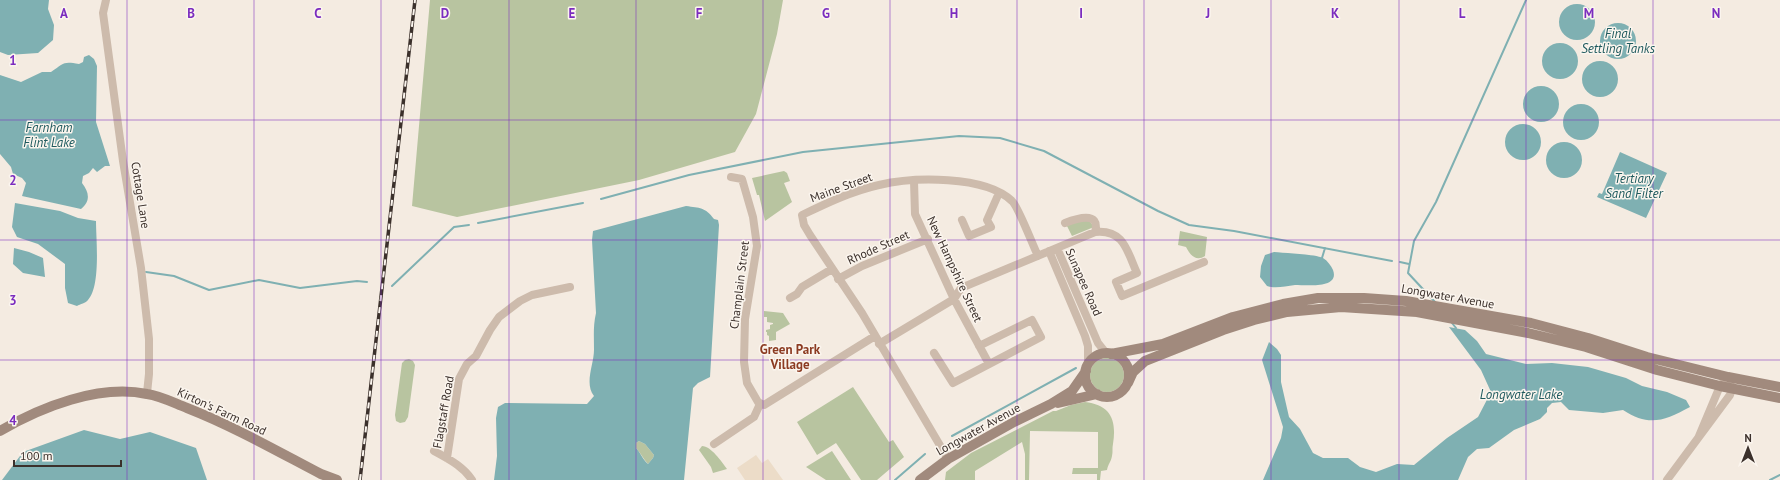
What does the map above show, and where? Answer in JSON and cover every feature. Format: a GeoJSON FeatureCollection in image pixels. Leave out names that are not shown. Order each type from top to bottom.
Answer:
{"type":"FeatureCollection","features":[{"type":"Feature","properties":{"kind":"street","name":"Cottage Lane"},"geometry":{"type":"LineString","coordinates":[[106,0],[103,14],[123,161],[141,268],[149,339],[149,374],[147,394]]}},
{"type":"Feature","properties":{"kind":"street","name":"Champlain Street"},"geometry":{"type":"LineString","coordinates":[[731,177],[742,179],[757,237],[756,256],[746,319],[744,362],[747,383],[760,404]]}},
{"type":"Feature","properties":{"kind":"street","name":"Maine Street"},"geometry":{"type":"LineString","coordinates":[[948,458],[862,313],[838,279],[804,225],[802,215],[855,192],[880,185],[914,181],[957,181],[975,184],[999,193],[1013,202],[1038,256]]}},
{"type":"Feature","properties":{"kind":"street","name":"New Hampshire Street"},"geometry":{"type":"LineString","coordinates":[[914,181],[915,214],[928,239],[954,300],[989,364]]}},
{"type":"Feature","properties":{"kind":"street"},"geometry":{"type":"LineString","coordinates":[[962,220],[969,236],[991,227],[987,220],[999,193]]}},
{"type":"Feature","properties":{"kind":"street"},"geometry":{"type":"LineString","coordinates":[[1065,224],[1080,217],[1086,218],[1093,221],[1095,224],[1095,232]]}},
{"type":"Feature","properties":{"kind":"street"},"geometry":{"type":"LineString","coordinates":[[879,344],[954,300],[961,288],[1095,232],[1107,231],[1118,237],[1124,245],[1137,272],[1116,282],[1122,296],[1204,262]]}},
{"type":"Feature","properties":{"kind":"street","name":"Rhode Street"},"geometry":{"type":"LineString","coordinates":[[838,279],[862,266],[928,239]]}},
{"type":"Feature","properties":{"kind":"street","name":"Sunapee Road"},"geometry":{"type":"LineString","coordinates":[[1053,250],[1098,343],[1109,353]]}},
{"type":"Feature","properties":{"kind":"street","name":"Sunapee Road"},"geometry":{"type":"LineString","coordinates":[[1053,250],[1088,346],[1087,368]]}},
{"type":"Feature","properties":{"kind":"street"},"geometry":{"type":"LineString","coordinates":[[790,298],[797,294],[802,287],[832,269]]}},
{"type":"Feature","properties":{"kind":"street","name":"Flagstaff Road"},"geometry":{"type":"LineString","coordinates":[[447,458],[459,379],[467,364],[476,356],[490,330],[499,318],[520,301],[532,295],[570,287]]}},
{"type":"Feature","properties":{"kind":"street","name":"Longwater Avenue"},"geometry":{"type":"LineString","coordinates":[[1109,353],[1163,344],[1233,317],[1297,301],[1342,297],[1389,299],[1531,323],[1588,338],[1647,357],[1780,387]]}},
{"type":"Feature","properties":{"kind":"street","name":"Longwater Avenue"},"geometry":{"type":"LineString","coordinates":[[1128,383],[1133,372],[1145,361],[1223,330],[1271,316],[1299,310],[1341,307],[1404,311],[1528,333],[1586,347],[1657,370],[1732,389],[1780,398]]}},
{"type":"Feature","properties":{"kind":"street"},"geometry":{"type":"LineString","coordinates":[[934,353],[953,383],[1040,337],[1032,320],[979,346]]}},
{"type":"Feature","properties":{"kind":"street"},"geometry":{"type":"LineString","coordinates":[[714,444],[754,417],[760,404],[764,405],[875,336]]}},
{"type":"Feature","properties":{"kind":"street"},"geometry":{"type":"LineString","coordinates":[[1109,353],[1121,358],[1127,366],[1129,374],[1128,383],[1123,390],[1114,396],[1103,396],[1097,394],[1089,386],[1086,379],[1087,368],[1096,356],[1109,353]]}},
{"type":"Feature","properties":{"kind":"street","name":"Longwater Avenue"},"geometry":{"type":"LineString","coordinates":[[920,480],[948,458],[1072,391],[1087,368]]}},
{"type":"Feature","properties":{"kind":"street"},"geometry":{"type":"LineString","coordinates":[[1699,436],[1720,386],[1728,376]]}},
{"type":"Feature","properties":{"kind":"street"},"geometry":{"type":"LineString","coordinates":[[1667,480],[1730,395],[1732,389],[1728,376]]}},
{"type":"Feature","properties":{"kind":"street","name":"Kirton's Farm Road"},"geometry":{"type":"LineString","coordinates":[[0,431],[26,416],[65,402],[93,395],[111,393],[147,394],[204,415],[321,474],[338,480]]}},
{"type":"Feature","properties":{"kind":"street","name":"Longwater Avenue"},"geometry":{"type":"LineString","coordinates":[[1050,404],[1097,394]]}},
{"type":"Feature","properties":{"kind":"street","name":"Flagstaff Road"},"geometry":{"type":"LineString","coordinates":[[434,451],[465,470],[472,480]]}},
{"type":"Feature","properties":{"kind":"green space"},"geometry":{"type":"Polygon","coordinates":[[[430,0],[783,0],[777,34],[756,114],[735,152],[639,180],[457,217],[412,206],[430,0]]]}},
{"type":"Feature","properties":{"kind":"green space"},"geometry":{"type":"Polygon","coordinates":[[[784,171],[787,173],[790,181],[784,183],[792,202],[765,221],[759,195],[757,195],[752,178],[784,171]]]}},
{"type":"Feature","properties":{"kind":"green space"},"geometry":{"type":"Polygon","coordinates":[[[1089,220],[1094,227],[1072,236],[1066,224],[1089,220]]]}},
{"type":"Feature","properties":{"kind":"green space"},"geometry":{"type":"Polygon","coordinates":[[[1180,231],[1207,237],[1205,256],[1202,258],[1196,258],[1189,253],[1186,247],[1178,245],[1180,231]]]}},
{"type":"Feature","properties":{"kind":"green space"},"geometry":{"type":"Polygon","coordinates":[[[764,311],[783,313],[790,324],[776,332],[776,340],[769,341],[769,336],[767,335],[766,330],[770,329],[770,325],[773,323],[767,322],[767,317],[764,317],[764,311]]]}},
{"type":"Feature","properties":{"kind":"green space"},"geometry":{"type":"Polygon","coordinates":[[[1104,358],[1110,358],[1114,359],[1121,365],[1124,375],[1123,382],[1117,389],[1110,392],[1104,392],[1100,391],[1093,385],[1090,378],[1090,372],[1091,368],[1097,361],[1104,358]]]}},
{"type":"Feature","properties":{"kind":"green space"},"geometry":{"type":"Polygon","coordinates":[[[409,359],[413,361],[415,365],[408,417],[405,422],[400,423],[396,421],[395,415],[402,363],[409,359]]]}},
{"type":"Feature","properties":{"kind":"green space"},"geometry":{"type":"Polygon","coordinates":[[[853,387],[889,442],[893,440],[904,457],[877,480],[861,480],[836,443],[817,455],[797,422],[853,387]]]}},
{"type":"Feature","properties":{"kind":"green space"},"geometry":{"type":"Polygon","coordinates":[[[1085,402],[1100,406],[1106,410],[1110,415],[1114,427],[1112,458],[1107,470],[1101,471],[1100,480],[1097,480],[1097,474],[1072,474],[1073,468],[1098,468],[1098,432],[1030,431],[1029,480],[1025,480],[1025,454],[1022,442],[975,471],[975,480],[945,480],[946,472],[971,453],[1053,411],[1085,402]]]}},
{"type":"Feature","properties":{"kind":"green space"},"geometry":{"type":"Polygon","coordinates":[[[639,441],[645,444],[654,455],[648,464],[636,448],[636,443],[639,441]]]}},
{"type":"Feature","properties":{"kind":"green space"},"geometry":{"type":"Polygon","coordinates":[[[702,446],[713,451],[727,469],[713,473],[711,467],[699,450],[702,446]]]}},
{"type":"Feature","properties":{"kind":"green space"},"geometry":{"type":"Polygon","coordinates":[[[832,451],[851,480],[826,480],[806,467],[832,451]]]}},
{"type":"Feature","properties":{"kind":"shaded area"},"geometry":{"type":"Polygon","coordinates":[[[756,455],[762,463],[768,459],[783,480],[745,480],[737,468],[756,455]]]}},
{"type":"Feature","properties":{"kind":"water"},"geometry":{"type":"Polygon","coordinates":[[[0,0],[49,0],[48,9],[54,25],[53,40],[38,53],[8,55],[0,52],[0,0]]]}},
{"type":"Feature","properties":{"kind":"water","name":"Final Settling Tanks"},"geometry":{"type":"Polygon","coordinates":[[[1581,4],[1590,9],[1594,15],[1594,29],[1590,35],[1581,40],[1573,40],[1564,35],[1560,29],[1559,18],[1564,9],[1570,5],[1581,4]]]}},
{"type":"Feature","properties":{"kind":"water","name":"Final Settling Tanks"},"geometry":{"type":"Polygon","coordinates":[[[1622,23],[1631,28],[1635,34],[1635,48],[1631,54],[1622,59],[1614,59],[1605,54],[1601,48],[1600,37],[1605,28],[1611,24],[1622,23]]]}},
{"type":"Feature","properties":{"kind":"water","name":"Final Settling Tanks"},"geometry":{"type":"Polygon","coordinates":[[[1564,43],[1573,48],[1577,54],[1577,68],[1573,74],[1564,79],[1556,79],[1547,74],[1543,68],[1542,57],[1547,48],[1553,44],[1564,43]]]}},
{"type":"Feature","properties":{"kind":"water","name":"Farnham Flint Lake"},"geometry":{"type":"Polygon","coordinates":[[[89,55],[94,59],[97,66],[96,122],[110,166],[105,166],[97,172],[93,168],[89,173],[83,176],[82,183],[86,190],[88,200],[81,209],[22,196],[26,183],[22,178],[13,174],[11,167],[0,154],[0,75],[21,82],[42,72],[51,72],[67,63],[79,64],[83,62],[84,57],[89,55]]]}},
{"type":"Feature","properties":{"kind":"water","name":"Final Settling Tanks"},"geometry":{"type":"Polygon","coordinates":[[[1604,61],[1613,66],[1617,72],[1617,86],[1613,92],[1604,97],[1596,97],[1587,92],[1583,86],[1582,75],[1587,66],[1593,62],[1604,61]]]}},
{"type":"Feature","properties":{"kind":"water"},"geometry":{"type":"Polygon","coordinates":[[[1545,86],[1554,91],[1558,97],[1558,111],[1554,117],[1545,122],[1537,122],[1528,117],[1524,111],[1523,100],[1528,91],[1534,87],[1545,86]]]}},
{"type":"Feature","properties":{"kind":"water"},"geometry":{"type":"Polygon","coordinates":[[[1585,104],[1594,109],[1598,115],[1598,129],[1594,135],[1585,140],[1577,140],[1568,135],[1564,129],[1563,118],[1568,109],[1574,105],[1585,104]]]}},
{"type":"Feature","properties":{"kind":"water"},"geometry":{"type":"Polygon","coordinates":[[[1527,124],[1536,129],[1540,135],[1540,149],[1536,155],[1527,160],[1519,160],[1510,155],[1506,149],[1505,138],[1510,129],[1516,125],[1527,124]]]}},
{"type":"Feature","properties":{"kind":"water"},"geometry":{"type":"Polygon","coordinates":[[[1568,142],[1577,147],[1581,153],[1581,167],[1577,173],[1568,178],[1560,178],[1551,173],[1547,167],[1546,156],[1551,147],[1557,143],[1568,142]]]}},
{"type":"Feature","properties":{"kind":"water","name":"Tertiary Sand Filter"},"geometry":{"type":"Polygon","coordinates":[[[1620,152],[1667,173],[1646,218],[1597,197],[1599,193],[1602,194],[1620,152]]]}},
{"type":"Feature","properties":{"kind":"water"},"geometry":{"type":"Polygon","coordinates":[[[15,203],[60,211],[78,218],[96,221],[97,262],[95,284],[92,293],[86,302],[77,306],[68,303],[65,288],[65,264],[38,244],[17,237],[12,227],[15,203]]]}},
{"type":"Feature","properties":{"kind":"water"},"geometry":{"type":"Polygon","coordinates":[[[686,206],[705,210],[714,219],[718,220],[719,225],[710,377],[698,383],[693,388],[684,480],[494,480],[497,456],[496,418],[498,407],[505,403],[587,404],[594,396],[590,386],[590,374],[594,356],[594,327],[596,313],[592,240],[593,231],[686,206]],[[639,441],[636,443],[636,448],[648,464],[654,455],[645,444],[639,441]]]}},
{"type":"Feature","properties":{"kind":"water"},"geometry":{"type":"Polygon","coordinates":[[[14,248],[43,258],[45,277],[23,273],[13,264],[14,248]]]}},
{"type":"Feature","properties":{"kind":"water"},"geometry":{"type":"Polygon","coordinates":[[[1274,252],[1323,258],[1328,262],[1333,270],[1334,276],[1332,280],[1321,285],[1267,286],[1260,277],[1261,266],[1265,255],[1274,252]]]}},
{"type":"Feature","properties":{"kind":"water","name":"Longwater Lake"},"geometry":{"type":"Polygon","coordinates":[[[1449,327],[1465,330],[1477,341],[1486,354],[1526,364],[1552,363],[1588,367],[1626,378],[1642,386],[1667,392],[1686,400],[1690,407],[1664,419],[1649,420],[1641,419],[1623,410],[1603,413],[1569,410],[1561,402],[1552,403],[1547,408],[1547,412],[1540,419],[1514,430],[1489,448],[1477,449],[1468,457],[1458,480],[1263,480],[1281,438],[1283,427],[1262,360],[1269,342],[1281,355],[1281,382],[1289,417],[1300,429],[1313,453],[1323,458],[1348,458],[1360,467],[1376,472],[1397,464],[1414,465],[1447,438],[1478,417],[1491,392],[1481,370],[1449,327]]]}},
{"type":"Feature","properties":{"kind":"water"},"geometry":{"type":"Polygon","coordinates":[[[84,430],[120,439],[150,432],[196,448],[207,480],[2,480],[23,452],[84,430]]]}},
{"type":"Feature","properties":{"kind":"waterway"},"geometry":{"type":"LineString","coordinates":[[1435,302],[1408,273],[1414,241],[1436,202],[1526,0]]}},
{"type":"Feature","properties":{"kind":"waterway"},"geometry":{"type":"LineString","coordinates":[[601,199],[689,175],[803,152],[959,136],[1000,138],[1044,151],[1158,211],[1189,225],[1234,231],[1392,261]]}},
{"type":"Feature","properties":{"kind":"waterway"},"geometry":{"type":"LineString","coordinates":[[478,223],[583,203]]}},
{"type":"Feature","properties":{"kind":"waterway"},"geometry":{"type":"LineString","coordinates":[[392,286],[454,227],[469,225]]}},
{"type":"Feature","properties":{"kind":"waterway"},"geometry":{"type":"LineString","coordinates":[[1322,258],[1325,248]]}},
{"type":"Feature","properties":{"kind":"waterway"},"geometry":{"type":"LineString","coordinates":[[1400,262],[1409,264]]}},
{"type":"Feature","properties":{"kind":"waterway"},"geometry":{"type":"LineString","coordinates":[[146,272],[174,276],[209,290],[259,280],[300,288],[357,281],[367,282]]}},
{"type":"Feature","properties":{"kind":"waterway"},"geometry":{"type":"LineString","coordinates":[[1452,323],[1456,328]]}},
{"type":"Feature","properties":{"kind":"waterway"},"geometry":{"type":"LineString","coordinates":[[952,436],[1076,368]]}},
{"type":"Feature","properties":{"kind":"waterway"},"geometry":{"type":"LineString","coordinates":[[895,480],[925,454]]}},
{"type":"Feature","properties":{"kind":"waterway"},"geometry":{"type":"LineString","coordinates":[[1770,480],[1780,475]]}},
{"type":"Feature","properties":{"kind":"railway"},"geometry":{"type":"LineString","coordinates":[[360,480],[415,0]]}},
{"type":"Feature","properties":{"kind":"district","name":"Green Park Village"},"geometry":{"type":"Point","coordinates":[790,356]}}]}
